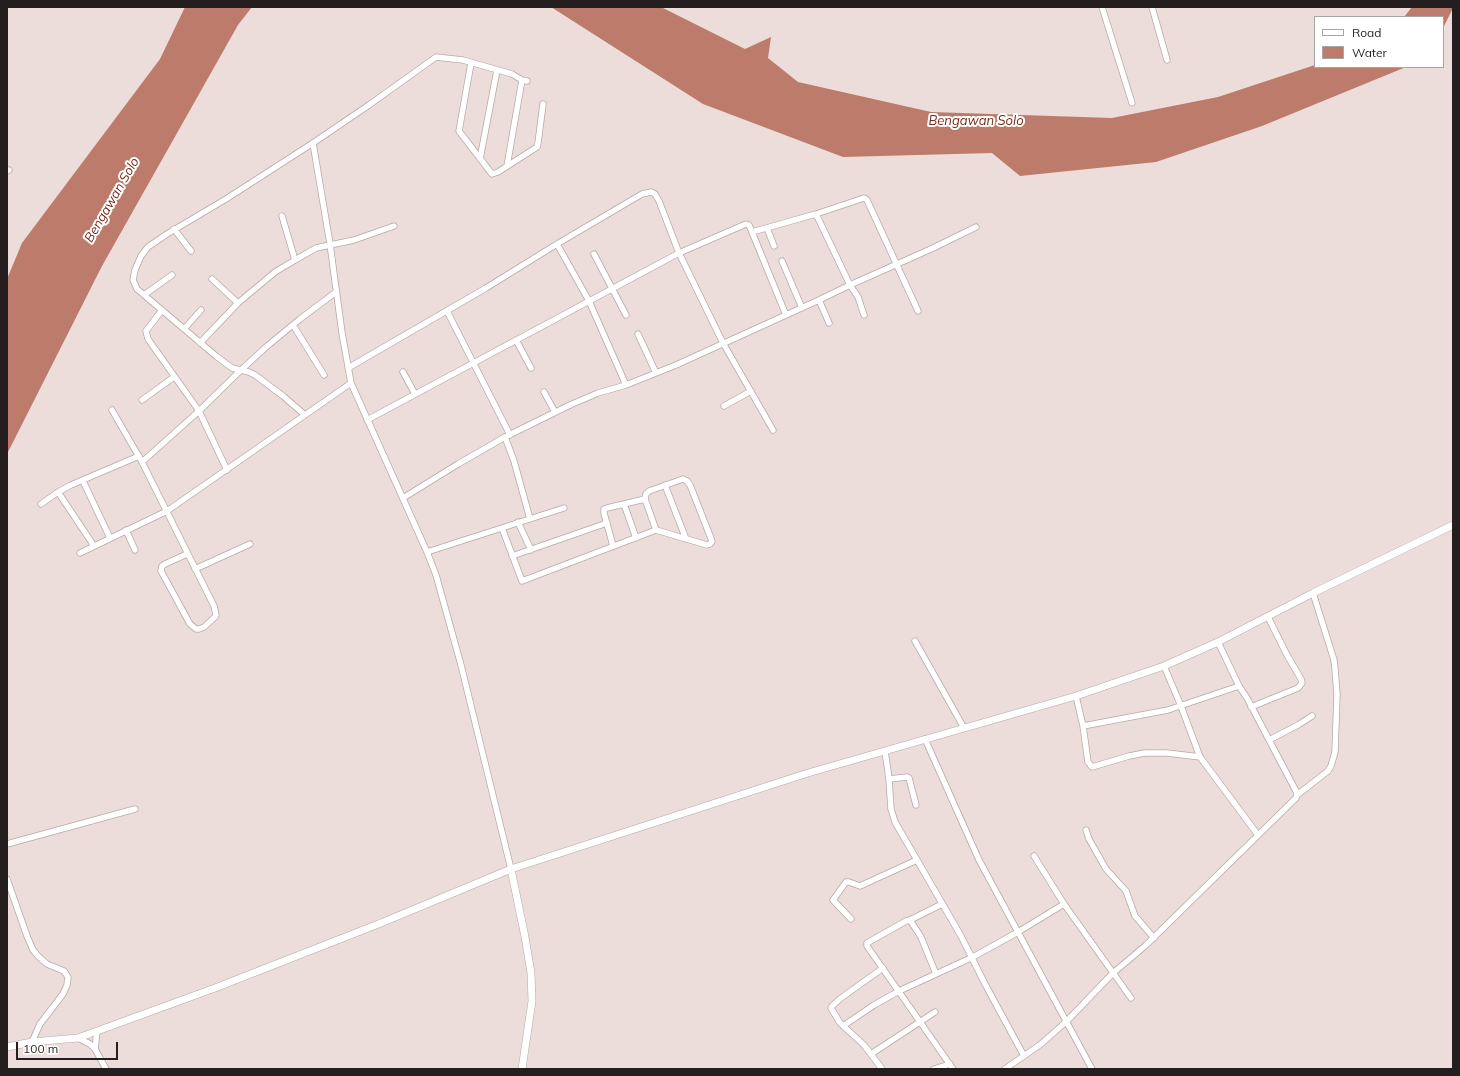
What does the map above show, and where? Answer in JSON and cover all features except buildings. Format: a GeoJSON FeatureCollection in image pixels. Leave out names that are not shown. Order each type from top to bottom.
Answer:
{"type":"FeatureCollection","features":[{"type":"Feature","properties":{"kind":"street"},"geometry":{"type":"LineString","coordinates":[[1102,7],[1132,103]]}},
{"type":"Feature","properties":{"kind":"street"},"geometry":{"type":"LineString","coordinates":[[1152,7],[1167,60]]}},
{"type":"Feature","properties":{"kind":"street"},"geometry":{"type":"LineString","coordinates":[[305,415],[255,375],[232,368],[200,343],[135,286],[132,280],[138,261],[148,247],[174,229],[226,199],[313,143],[436,57],[463,60],[512,74],[524,80],[507,166]]}},
{"type":"Feature","properties":{"kind":"street"},"geometry":{"type":"LineString","coordinates":[[471,63],[459,131],[492,174],[495,174],[537,147],[543,104]]}},
{"type":"Feature","properties":{"kind":"street"},"geometry":{"type":"LineString","coordinates":[[480,159],[497,70]]}},
{"type":"Feature","properties":{"kind":"street"},"geometry":{"type":"LineString","coordinates":[[313,143],[351,383],[436,575],[461,665],[511,869],[526,937],[531,973],[532,1001],[522,1069]]}},
{"type":"Feature","properties":{"kind":"street"},"geometry":{"type":"LineString","coordinates":[[348,368],[447,311],[642,194],[651,192],[655,194],[659,201],[678,252],[723,343],[773,430]]}},
{"type":"Feature","properties":{"kind":"street"},"geometry":{"type":"LineString","coordinates":[[752,232],[816,214],[863,198],[866,199],[918,311]]}},
{"type":"Feature","properties":{"kind":"street"},"geometry":{"type":"LineString","coordinates":[[816,214],[850,285],[858,297],[864,315]]}},
{"type":"Feature","properties":{"kind":"street"},"geometry":{"type":"LineString","coordinates":[[282,216],[295,260]]}},
{"type":"Feature","properties":{"kind":"street"},"geometry":{"type":"LineString","coordinates":[[367,420],[678,252],[746,224],[749,225],[786,315]]}},
{"type":"Feature","properties":{"kind":"street"},"geometry":{"type":"LineString","coordinates":[[200,343],[238,303],[275,272],[316,248],[330,244],[342,244],[394,226]]}},
{"type":"Feature","properties":{"kind":"street"},"geometry":{"type":"LineString","coordinates":[[403,498],[508,436],[556,412],[598,393],[626,385],[676,365],[976,227]]}},
{"type":"Feature","properties":{"kind":"street"},"geometry":{"type":"LineString","coordinates":[[767,228],[774,246]]}},
{"type":"Feature","properties":{"kind":"street"},"geometry":{"type":"LineString","coordinates":[[174,229],[191,251]]}},
{"type":"Feature","properties":{"kind":"street"},"geometry":{"type":"LineString","coordinates":[[557,244],[589,301],[626,385]]}},
{"type":"Feature","properties":{"kind":"street"},"geometry":{"type":"LineString","coordinates":[[594,254],[626,316]]}},
{"type":"Feature","properties":{"kind":"street"},"geometry":{"type":"LineString","coordinates":[[782,261],[802,308]]}},
{"type":"Feature","properties":{"kind":"street"},"geometry":{"type":"LineString","coordinates":[[144,295],[172,275]]}},
{"type":"Feature","properties":{"kind":"street"},"geometry":{"type":"LineString","coordinates":[[212,279],[238,303]]}},
{"type":"Feature","properties":{"kind":"street"},"geometry":{"type":"LineString","coordinates":[[142,462],[199,411],[241,370],[293,325],[336,292]]}},
{"type":"Feature","properties":{"kind":"street"},"geometry":{"type":"LineString","coordinates":[[819,300],[829,323]]}},
{"type":"Feature","properties":{"kind":"street"},"geometry":{"type":"LineString","coordinates":[[162,310],[148,328],[146,334],[148,339],[199,411],[227,470]]}},
{"type":"Feature","properties":{"kind":"street"},"geometry":{"type":"LineString","coordinates":[[184,329],[201,310]]}},
{"type":"Feature","properties":{"kind":"street"},"geometry":{"type":"LineString","coordinates":[[447,311],[508,436],[530,518]]}},
{"type":"Feature","properties":{"kind":"street"},"geometry":{"type":"LineString","coordinates":[[293,325],[324,375]]}},
{"type":"Feature","properties":{"kind":"street"},"geometry":{"type":"LineString","coordinates":[[638,334],[656,373]]}},
{"type":"Feature","properties":{"kind":"street"},"geometry":{"type":"LineString","coordinates":[[516,340],[531,368]]}},
{"type":"Feature","properties":{"kind":"street"},"geometry":{"type":"LineString","coordinates":[[403,372],[415,394]]}},
{"type":"Feature","properties":{"kind":"street"},"geometry":{"type":"LineString","coordinates":[[142,400],[174,377]]}},
{"type":"Feature","properties":{"kind":"street"},"geometry":{"type":"LineString","coordinates":[[80,553],[166,511],[351,383]]}},
{"type":"Feature","properties":{"kind":"street"},"geometry":{"type":"LineString","coordinates":[[724,406],[751,391]]}},
{"type":"Feature","properties":{"kind":"street"},"geometry":{"type":"LineString","coordinates":[[544,392],[556,412]]}},
{"type":"Feature","properties":{"kind":"street"},"geometry":{"type":"LineString","coordinates":[[112,410],[139,456],[214,606],[216,615],[204,627],[199,629],[196,629],[190,624],[161,571],[162,566],[165,564],[187,554]]}},
{"type":"Feature","properties":{"kind":"street"},"geometry":{"type":"LineString","coordinates":[[41,504],[58,492],[139,456]]}},
{"type":"Feature","properties":{"kind":"street"},"geometry":{"type":"LineString","coordinates":[[502,528],[522,581],[656,530],[707,545],[710,544],[712,541],[690,484],[687,481],[683,479],[649,491],[646,494],[645,499],[656,530]]}},
{"type":"Feature","properties":{"kind":"street"},"geometry":{"type":"LineString","coordinates":[[83,481],[110,538]]}},
{"type":"Feature","properties":{"kind":"street"},"geometry":{"type":"LineString","coordinates":[[665,485],[686,539]]}},
{"type":"Feature","properties":{"kind":"street"},"geometry":{"type":"LineString","coordinates":[[58,492],[94,546]]}},
{"type":"Feature","properties":{"kind":"street"},"geometry":{"type":"LineString","coordinates":[[614,546],[604,510],[645,499]]}},
{"type":"Feature","properties":{"kind":"street"},"geometry":{"type":"LineString","coordinates":[[624,504],[636,538]]}},
{"type":"Feature","properties":{"kind":"street"},"geometry":{"type":"LineString","coordinates":[[427,552],[564,508]]}},
{"type":"Feature","properties":{"kind":"street"},"geometry":{"type":"LineString","coordinates":[[518,522],[531,550]]}},
{"type":"Feature","properties":{"kind":"street"},"geometry":{"type":"LineString","coordinates":[[512,556],[607,523]]}},
{"type":"Feature","properties":{"kind":"street"},"geometry":{"type":"LineString","coordinates":[[7,1047],[32,1042],[78,1038],[215,988],[511,869],[739,795],[925,738],[1076,696],[1164,666],[1218,642],[1313,593],[1453,525]]}},
{"type":"Feature","properties":{"kind":"street"},"geometry":{"type":"LineString","coordinates":[[126,530],[136,550]]}},
{"type":"Feature","properties":{"kind":"street"},"geometry":{"type":"LineString","coordinates":[[195,569],[250,544]]}},
{"type":"Feature","properties":{"kind":"street"},"geometry":{"type":"LineString","coordinates":[[1005,1069],[1041,1044],[1067,1021],[1113,973],[1154,938],[1293,802],[1297,795],[1328,771],[1331,766],[1334,752],[1337,700],[1336,675],[1334,660],[1313,593]]}},
{"type":"Feature","properties":{"kind":"street"},"geometry":{"type":"LineString","coordinates":[[1251,707],[1298,688],[1302,683],[1268,617]]}},
{"type":"Feature","properties":{"kind":"street"},"geometry":{"type":"LineString","coordinates":[[915,641],[964,728]]}},
{"type":"Feature","properties":{"kind":"street"},"geometry":{"type":"LineString","coordinates":[[1218,642],[1239,686],[1297,795]]}},
{"type":"Feature","properties":{"kind":"street"},"geometry":{"type":"LineString","coordinates":[[1164,666],[1200,757],[1258,835]]}},
{"type":"Feature","properties":{"kind":"street"},"geometry":{"type":"LineString","coordinates":[[1083,726],[1168,710],[1239,686]]}},
{"type":"Feature","properties":{"kind":"street"},"geometry":{"type":"LineString","coordinates":[[1076,696],[1083,726],[1088,762],[1092,767],[1145,753],[1167,753],[1200,757]]}},
{"type":"Feature","properties":{"kind":"street"},"geometry":{"type":"LineString","coordinates":[[1269,740],[1312,716]]}},
{"type":"Feature","properties":{"kind":"street"},"geometry":{"type":"LineString","coordinates":[[925,738],[979,860],[1092,1069]]}},
{"type":"Feature","properties":{"kind":"street"},"geometry":{"type":"LineString","coordinates":[[885,750],[893,816],[972,958],[1024,1056]]}},
{"type":"Feature","properties":{"kind":"street"},"geometry":{"type":"LineString","coordinates":[[889,779],[909,778],[916,805]]}},
{"type":"Feature","properties":{"kind":"street"},"geometry":{"type":"LineString","coordinates":[[7,844],[135,809]]}},
{"type":"Feature","properties":{"kind":"street"},"geometry":{"type":"LineString","coordinates":[[1086,830],[1089,839],[1106,869],[1126,891],[1135,916],[1154,938]]}},
{"type":"Feature","properties":{"kind":"street"},"geometry":{"type":"LineString","coordinates":[[1034,856],[1064,904],[1131,998]]}},
{"type":"Feature","properties":{"kind":"street"},"geometry":{"type":"LineString","coordinates":[[852,918],[833,900],[834,896],[846,882],[860,886],[917,860]]}},
{"type":"Feature","properties":{"kind":"street"},"geometry":{"type":"LineString","coordinates":[[7,879],[27,936],[34,950],[38,956],[48,964],[64,971],[68,977],[67,985],[63,994],[40,1024],[32,1042]]}},
{"type":"Feature","properties":{"kind":"street"},"geometry":{"type":"LineString","coordinates":[[934,1069],[951,1067],[867,946],[867,943],[899,924],[942,904]]}},
{"type":"Feature","properties":{"kind":"street"},"geometry":{"type":"LineString","coordinates":[[843,1026],[874,1005],[899,991],[972,958],[1064,904]]}},
{"type":"Feature","properties":{"kind":"street"},"geometry":{"type":"LineString","coordinates":[[910,920],[921,937],[936,974]]}},
{"type":"Feature","properties":{"kind":"street"},"geometry":{"type":"LineString","coordinates":[[882,1069],[861,1042],[843,1026],[833,1014],[831,1008],[883,968]]}},
{"type":"Feature","properties":{"kind":"street"},"geometry":{"type":"LineString","coordinates":[[871,1054],[935,1012]]}},
{"type":"Feature","properties":{"kind":"street"},"geometry":{"type":"LineString","coordinates":[[96,1049],[97,1031]]}},
{"type":"Feature","properties":{"kind":"street"},"geometry":{"type":"LineString","coordinates":[[78,1038],[96,1049],[106,1069]]}},
{"type":"Feature","properties":{"kind":"water","name":"Bengawan Solo"},"geometry":{"type":"Polygon","coordinates":[[[185,7],[252,7],[238,25],[102,266],[7,454],[7,279],[22,243],[160,59],[185,7]]]}},
{"type":"Feature","properties":{"kind":"water","name":"Bengawan Solo"},"geometry":{"type":"Polygon","coordinates":[[[551,7],[661,7],[745,49],[771,37],[768,58],[798,82],[931,112],[1112,118],[1218,97],[1314,65],[1314,68],[1404,68],[1262,126],[1156,162],[1020,176],[992,153],[843,157],[703,104],[551,7]]]}},
{"type":"Feature","properties":{"kind":"water"},"geometry":{"type":"Polygon","coordinates":[[[1412,7],[1453,7],[1444,26],[1444,16],[1405,16],[1412,7]]]}}]}
